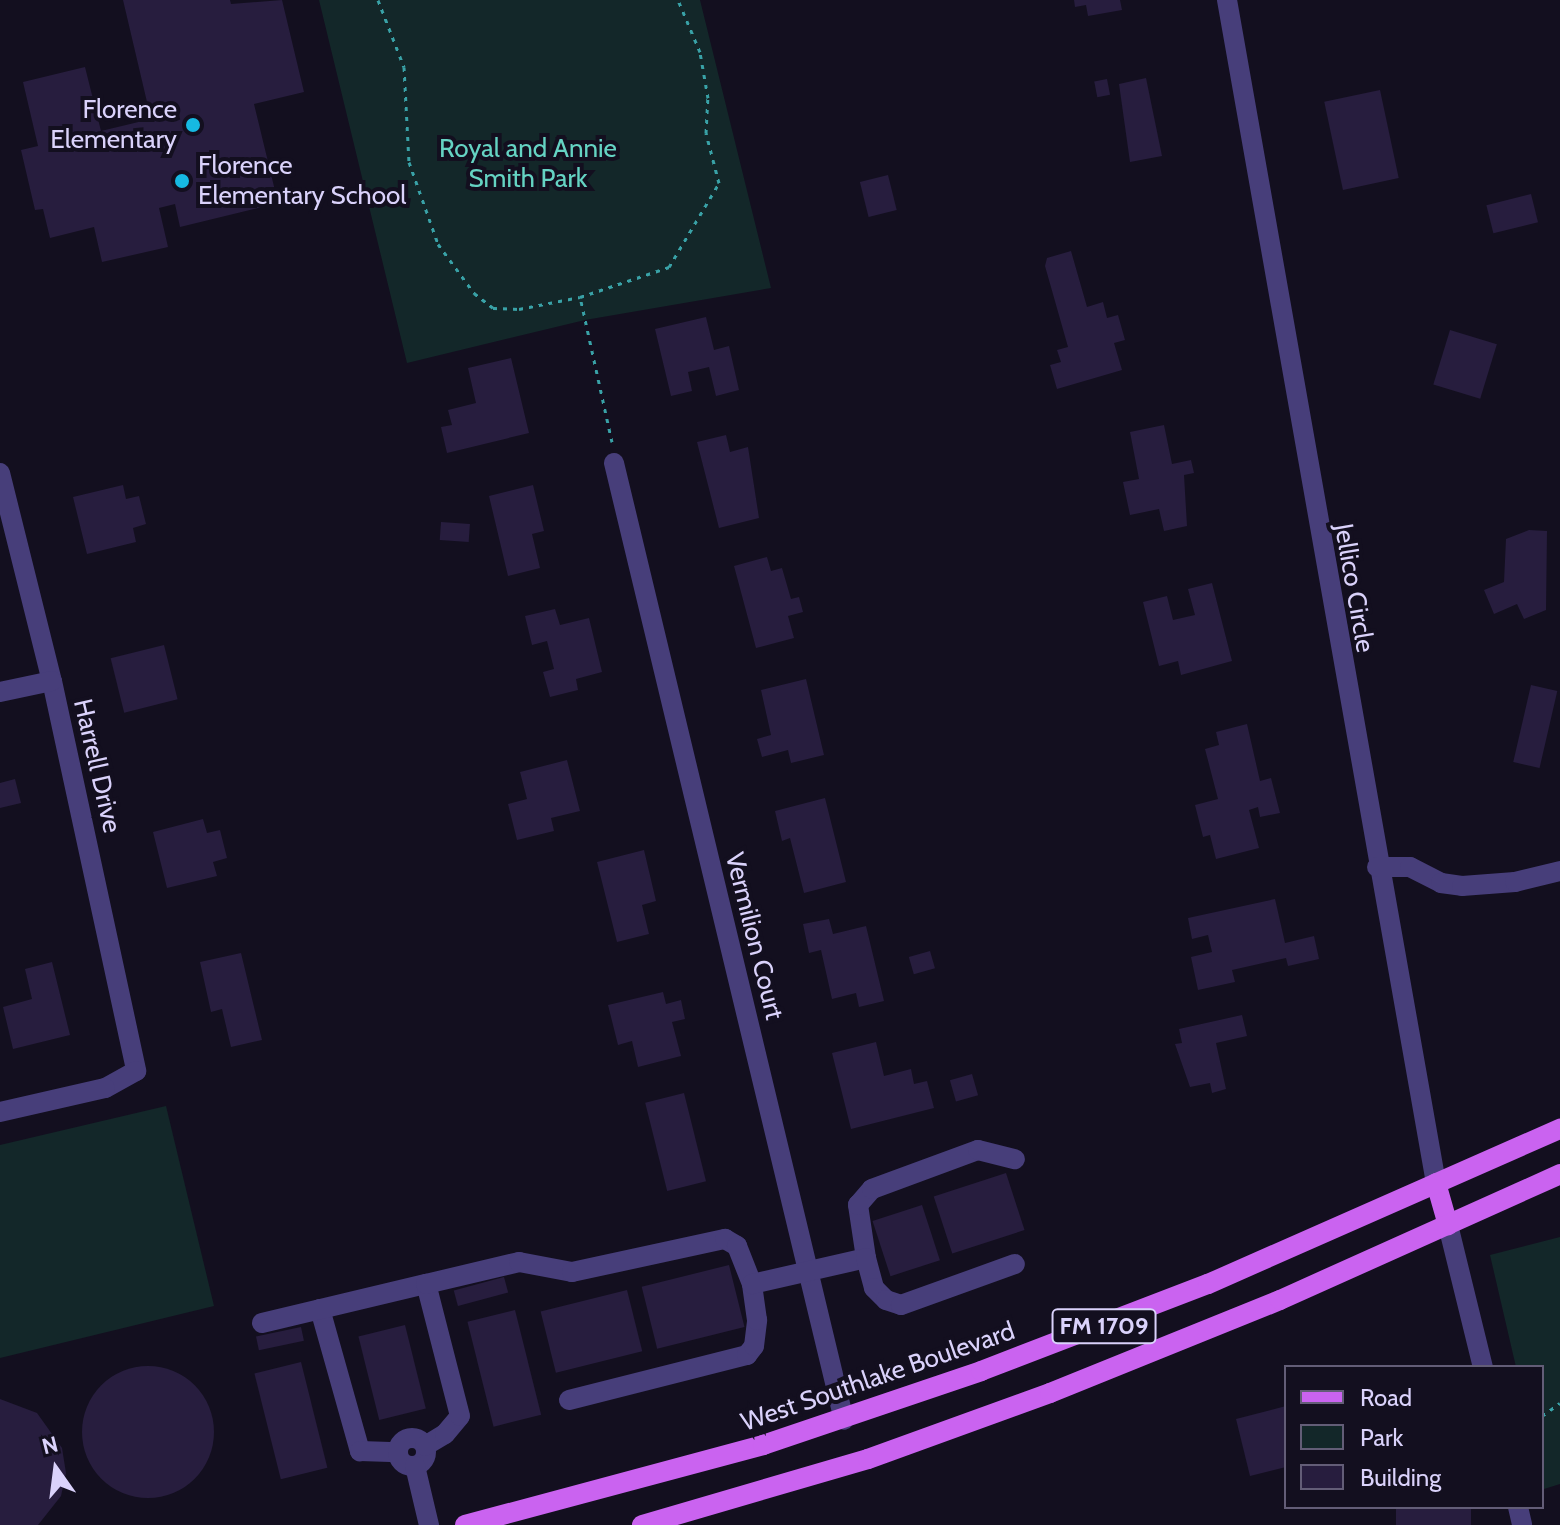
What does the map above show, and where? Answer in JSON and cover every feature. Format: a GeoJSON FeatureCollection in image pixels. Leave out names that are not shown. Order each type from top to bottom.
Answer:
{"type":"FeatureCollection","features":[{"type":"Feature","properties":{"kind":"main road","name":"West Southlake Boulevard"},"geometry":{"type":"LineString","coordinates":[[465,1525],[844,1420],[1107,1325],[1560,1129]]}},
{"type":"Feature","properties":{"kind":"main road","name":"FM 1709"},"geometry":{"type":"LineString","coordinates":[[642,1525],[930,1439],[1280,1300],[1560,1174]]}},
{"type":"Feature","properties":{"kind":"main road"},"geometry":{"type":"LineString","coordinates":[[1436,1183],[1448,1225]]}},
{"type":"Feature","properties":{"kind":"street","name":"Jellico Circle"},"geometry":{"type":"LineString","coordinates":[[1227,0],[1377,867],[1436,1183]]}},
{"type":"Feature","properties":{"kind":"street","name":"Vermilion Court"},"geometry":{"type":"LineString","coordinates":[[614,463],[844,1420]]}},
{"type":"Feature","properties":{"kind":"street","name":"Harrell Drive"},"geometry":{"type":"LineString","coordinates":[[0,473],[52,681],[136,1071],[105,1088],[0,1112]]}},
{"type":"Feature","properties":{"kind":"street"},"geometry":{"type":"LineString","coordinates":[[0,692],[52,681]]}},
{"type":"Feature","properties":{"kind":"street"},"geometry":{"type":"LineString","coordinates":[[1377,867],[1410,867],[1441,883],[1462,886],[1515,882],[1560,871]]}},
{"type":"Feature","properties":{"kind":"street"},"geometry":{"type":"LineString","coordinates":[[1015,1159],[978,1150],[872,1189],[858,1205],[874,1288],[886,1300],[901,1305],[1015,1264]]}},
{"type":"Feature","properties":{"kind":"street"},"geometry":{"type":"LineString","coordinates":[[1448,1225],[1483,1365]]}},
{"type":"Feature","properties":{"kind":"street"},"geometry":{"type":"LineString","coordinates":[[262,1323],[519,1262],[572,1272],[709,1238],[737,1246],[752,1284],[757,1320],[754,1346],[747,1355],[569,1400]]}},
{"type":"Feature","properties":{"kind":"street"},"geometry":{"type":"LineString","coordinates":[[752,1284],[866,1258]]}},
{"type":"Feature","properties":{"kind":"street"},"geometry":{"type":"LineString","coordinates":[[398,1452],[405,1440],[425,1446],[445,1434],[460,1416],[426,1284]]}},
{"type":"Feature","properties":{"kind":"street"},"geometry":{"type":"LineString","coordinates":[[320,1309],[360,1451],[398,1452]]}},
{"type":"Feature","properties":{"kind":"street"},"geometry":{"type":"LineString","coordinates":[[415,1466],[423,1461],[425,1446]]}},
{"type":"Feature","properties":{"kind":"street"},"geometry":{"type":"LineString","coordinates":[[398,1452],[401,1460],[415,1466]]}},
{"type":"Feature","properties":{"kind":"street"},"geometry":{"type":"LineString","coordinates":[[415,1466],[429,1525]]}},
{"type":"Feature","properties":{"kind":"path"},"geometry":{"type":"LineString","coordinates":[[378,0],[404,67],[409,162],[438,244],[474,293],[493,308],[510,310],[580,297],[669,267],[719,183],[706,133],[708,98],[700,52],[678,0]]}},
{"type":"Feature","properties":{"kind":"path"},"geometry":{"type":"LineString","coordinates":[[580,297],[610,422],[614,463]]}},
{"type":"Feature","properties":{"kind":"green space","name":"Royal and Annie Smith Park"},"geometry":{"type":"Polygon","coordinates":[[[319,0],[700,0],[771,288],[585,320],[407,363],[319,0]]]}},
{"type":"Feature","properties":{"kind":"green space"},"geometry":{"type":"Polygon","coordinates":[[[166,1106],[214,1306],[0,1358],[0,1145],[166,1106]]]}},
{"type":"Feature","properties":{"kind":"green space"},"geometry":{"type":"Polygon","coordinates":[[[1560,1237],[1560,1484],[1544,1489],[1544,1365],[1516,1365],[1490,1255],[1560,1237]]]}},
{"type":"Feature","properties":{"kind":"building","name":"Florence Elementary"},"geometry":{"type":"Polygon","coordinates":[[[123,0],[230,0],[231,4],[282,0],[304,92],[254,104],[278,203],[180,227],[175,204],[159,208],[168,247],[102,262],[94,227],[50,238],[43,209],[35,210],[21,150],[38,146],[23,82],[85,67],[101,131],[151,119],[123,0]]]}},
{"type":"Feature","properties":{"kind":"building"},"geometry":{"type":"Polygon","coordinates":[[[1074,0],[1120,0],[1122,10],[1088,16],[1086,5],[1075,7],[1074,0]]]}},
{"type":"Feature","properties":{"kind":"building"},"geometry":{"type":"Polygon","coordinates":[[[1146,78],[1162,156],[1130,162],[1119,84],[1146,78]]]}},
{"type":"Feature","properties":{"kind":"building"},"geometry":{"type":"Polygon","coordinates":[[[1107,79],[1110,95],[1097,97],[1094,81],[1107,79]]]}},
{"type":"Feature","properties":{"kind":"building"},"geometry":{"type":"Polygon","coordinates":[[[1380,90],[1399,178],[1343,190],[1324,102],[1380,90]]]}},
{"type":"Feature","properties":{"kind":"building"},"geometry":{"type":"Polygon","coordinates":[[[888,175],[897,210],[869,217],[860,182],[888,175]]]}},
{"type":"Feature","properties":{"kind":"building"},"geometry":{"type":"Polygon","coordinates":[[[1531,194],[1538,222],[1493,233],[1486,205],[1531,194]]]}},
{"type":"Feature","properties":{"kind":"building"},"geometry":{"type":"Polygon","coordinates":[[[1071,251],[1087,307],[1103,302],[1107,318],[1118,315],[1125,340],[1114,343],[1122,370],[1057,389],[1050,365],[1061,362],[1057,350],[1068,347],[1045,266],[1047,258],[1071,251]]]}},
{"type":"Feature","properties":{"kind":"building"},"geometry":{"type":"Polygon","coordinates":[[[706,317],[714,350],[729,346],[739,390],[716,396],[709,367],[688,372],[692,391],[671,396],[655,329],[706,317]]]}},
{"type":"Feature","properties":{"kind":"building"},"geometry":{"type":"Polygon","coordinates":[[[1450,330],[1497,344],[1480,399],[1433,385],[1450,330]]]}},
{"type":"Feature","properties":{"kind":"building"},"geometry":{"type":"Polygon","coordinates":[[[511,358],[529,433],[447,453],[441,427],[452,425],[448,410],[476,403],[468,368],[511,358]]]}},
{"type":"Feature","properties":{"kind":"building"},"geometry":{"type":"Polygon","coordinates":[[[1164,425],[1172,464],[1191,460],[1194,473],[1184,475],[1187,526],[1164,531],[1159,509],[1130,515],[1123,482],[1139,479],[1130,432],[1164,425]]]}},
{"type":"Feature","properties":{"kind":"building"},"geometry":{"type":"Polygon","coordinates":[[[726,435],[730,452],[748,447],[759,518],[719,528],[697,442],[726,435]]]}},
{"type":"Feature","properties":{"kind":"building"},"geometry":{"type":"Polygon","coordinates":[[[123,485],[126,499],[139,496],[146,524],[133,528],[136,542],[87,554],[73,497],[123,485]]]}},
{"type":"Feature","properties":{"kind":"building"},"geometry":{"type":"Polygon","coordinates":[[[533,485],[544,531],[532,534],[540,568],[508,576],[489,496],[533,485]]]}},
{"type":"Feature","properties":{"kind":"building"},"geometry":{"type":"Polygon","coordinates":[[[441,522],[470,524],[469,542],[440,540],[441,522]]]}},
{"type":"Feature","properties":{"kind":"building"},"geometry":{"type":"Polygon","coordinates":[[[1529,530],[1547,531],[1546,610],[1524,619],[1517,604],[1494,614],[1484,590],[1504,582],[1506,539],[1529,530]]]}},
{"type":"Feature","properties":{"kind":"building"},"geometry":{"type":"Polygon","coordinates":[[[767,557],[771,571],[782,568],[791,599],[799,597],[803,612],[788,616],[794,638],[756,648],[734,566],[767,557]]]}},
{"type":"Feature","properties":{"kind":"building"},"geometry":{"type":"Polygon","coordinates":[[[1212,583],[1232,661],[1181,675],[1178,661],[1159,666],[1143,602],[1167,596],[1173,620],[1195,615],[1188,589],[1212,583]]]}},
{"type":"Feature","properties":{"kind":"building"},"geometry":{"type":"Polygon","coordinates":[[[555,609],[560,625],[589,618],[602,672],[576,679],[578,690],[550,697],[543,672],[554,669],[547,641],[532,645],[525,616],[555,609]]]}},
{"type":"Feature","properties":{"kind":"building"},"geometry":{"type":"Polygon","coordinates":[[[164,645],[178,699],[124,713],[111,658],[164,645]]]}},
{"type":"Feature","properties":{"kind":"building"},"geometry":{"type":"Polygon","coordinates":[[[806,679],[824,755],[791,763],[788,750],[762,757],[757,739],[771,735],[761,690],[806,679]]]}},
{"type":"Feature","properties":{"kind":"building"},"geometry":{"type":"Polygon","coordinates":[[[1531,685],[1557,691],[1540,768],[1513,762],[1531,685]]]}},
{"type":"Feature","properties":{"kind":"building"},"geometry":{"type":"Polygon","coordinates":[[[1247,724],[1260,781],[1271,778],[1280,813],[1260,817],[1258,807],[1249,810],[1259,848],[1216,859],[1210,835],[1203,837],[1195,805],[1218,799],[1205,749],[1219,745],[1216,732],[1247,724]]]}},
{"type":"Feature","properties":{"kind":"building"},"geometry":{"type":"Polygon","coordinates":[[[567,760],[580,811],[551,818],[554,831],[517,840],[508,804],[527,799],[520,772],[567,760]]]}},
{"type":"Feature","properties":{"kind":"building"},"geometry":{"type":"Polygon","coordinates":[[[15,779],[21,803],[0,808],[0,783],[15,779]]]}},
{"type":"Feature","properties":{"kind":"building"},"geometry":{"type":"Polygon","coordinates":[[[825,798],[846,882],[804,893],[790,838],[782,841],[775,811],[825,798]]]}},
{"type":"Feature","properties":{"kind":"building"},"geometry":{"type":"Polygon","coordinates":[[[203,819],[207,833],[220,830],[227,858],[213,862],[217,876],[167,888],[153,832],[203,819]]]}},
{"type":"Feature","properties":{"kind":"building"},"geometry":{"type":"Polygon","coordinates":[[[644,850],[656,901],[642,905],[649,934],[617,942],[597,862],[644,850]]]}},
{"type":"Feature","properties":{"kind":"building"},"geometry":{"type":"Polygon","coordinates":[[[1275,899],[1285,943],[1314,936],[1319,959],[1288,966],[1286,958],[1232,970],[1235,982],[1198,990],[1191,957],[1212,952],[1208,935],[1192,939],[1188,918],[1275,899]]]}},
{"type":"Feature","properties":{"kind":"building"},"geometry":{"type":"Polygon","coordinates":[[[829,919],[833,934],[866,926],[884,1001],[859,1007],[856,993],[832,999],[821,950],[809,953],[803,924],[829,919]]]}},
{"type":"Feature","properties":{"kind":"building"},"geometry":{"type":"Polygon","coordinates":[[[930,951],[935,968],[914,974],[909,957],[930,951]]]}},
{"type":"Feature","properties":{"kind":"building"},"geometry":{"type":"Polygon","coordinates":[[[241,953],[262,1040],[231,1047],[222,1009],[211,1012],[200,962],[241,953]]]}},
{"type":"Feature","properties":{"kind":"building"},"geometry":{"type":"Polygon","coordinates":[[[52,962],[70,1035],[13,1049],[3,1007],[32,999],[25,969],[52,962]]]}},
{"type":"Feature","properties":{"kind":"building"},"geometry":{"type":"Polygon","coordinates":[[[663,992],[666,1004],[681,1000],[685,1019],[672,1022],[681,1056],[638,1067],[632,1041],[618,1045],[608,1005],[663,992]]]}},
{"type":"Feature","properties":{"kind":"building"},"geometry":{"type":"Polygon","coordinates":[[[1242,1015],[1247,1036],[1216,1043],[1226,1089],[1212,1093],[1210,1083],[1190,1087],[1175,1044],[1182,1043],[1179,1029],[1242,1015]]]}},
{"type":"Feature","properties":{"kind":"building"},"geometry":{"type":"Polygon","coordinates":[[[876,1042],[884,1076],[911,1069],[914,1084],[927,1081],[934,1108],[851,1129],[832,1053],[876,1042]]]}},
{"type":"Feature","properties":{"kind":"building"},"geometry":{"type":"Polygon","coordinates":[[[972,1074],[978,1095],[956,1101],[950,1080],[972,1074]]]}},
{"type":"Feature","properties":{"kind":"building"},"geometry":{"type":"Polygon","coordinates":[[[684,1093],[706,1181],[667,1191],[645,1103],[684,1093]]]}},
{"type":"Feature","properties":{"kind":"building"},"geometry":{"type":"Polygon","coordinates":[[[1006,1173],[1025,1230],[952,1254],[934,1196],[1006,1173]]]}},
{"type":"Feature","properties":{"kind":"building"},"geometry":{"type":"Polygon","coordinates":[[[922,1205],[940,1260],[890,1276],[873,1221],[922,1205]]]}},
{"type":"Feature","properties":{"kind":"building"},"geometry":{"type":"Polygon","coordinates":[[[729,1265],[744,1327],[657,1349],[642,1287],[729,1265]]]}},
{"type":"Feature","properties":{"kind":"building"},"geometry":{"type":"Polygon","coordinates":[[[504,1277],[508,1292],[458,1306],[454,1290],[504,1277]]]}},
{"type":"Feature","properties":{"kind":"building"},"geometry":{"type":"Polygon","coordinates":[[[627,1290],[642,1351],[556,1373],[541,1312],[627,1290]]]}},
{"type":"Feature","properties":{"kind":"building"},"geometry":{"type":"Polygon","coordinates":[[[515,1310],[541,1415],[494,1427],[467,1322],[515,1310]]]}},
{"type":"Feature","properties":{"kind":"building"},"geometry":{"type":"Polygon","coordinates":[[[405,1325],[426,1408],[379,1420],[358,1337],[405,1325]]]}},
{"type":"Feature","properties":{"kind":"building"},"geometry":{"type":"Polygon","coordinates":[[[301,1327],[304,1341],[259,1350],[256,1337],[301,1327]]]}},
{"type":"Feature","properties":{"kind":"building"},"geometry":{"type":"Polygon","coordinates":[[[301,1362],[327,1468],[281,1479],[254,1374],[301,1362]]]}},
{"type":"Feature","properties":{"kind":"building"},"geometry":{"type":"Polygon","coordinates":[[[148,1366],[173,1371],[195,1385],[209,1407],[214,1432],[209,1457],[195,1479],[173,1493],[148,1498],[123,1493],[101,1479],[87,1457],[82,1432],[87,1407],[101,1385],[123,1371],[148,1366]]]}},
{"type":"Feature","properties":{"kind":"building"},"geometry":{"type":"Polygon","coordinates":[[[0,1399],[37,1413],[62,1448],[66,1473],[61,1496],[38,1525],[0,1525],[0,1399]]]}},
{"type":"Feature","properties":{"kind":"building"},"geometry":{"type":"Polygon","coordinates":[[[1284,1407],[1284,1468],[1250,1476],[1236,1419],[1284,1407]]]}},
{"type":"Feature","properties":{"kind":"building"},"geometry":{"type":"Polygon","coordinates":[[[1396,1509],[1471,1509],[1471,1525],[1396,1525],[1396,1509]]]}},
{"type":"Feature","properties":{"kind":"place","name":"Florence Elementary"},"geometry":{"type":"Point","coordinates":[193,125]}},
{"type":"Feature","properties":{"kind":"place","name":"Florence Elementary School"},"geometry":{"type":"Point","coordinates":[182,181]}}]}
